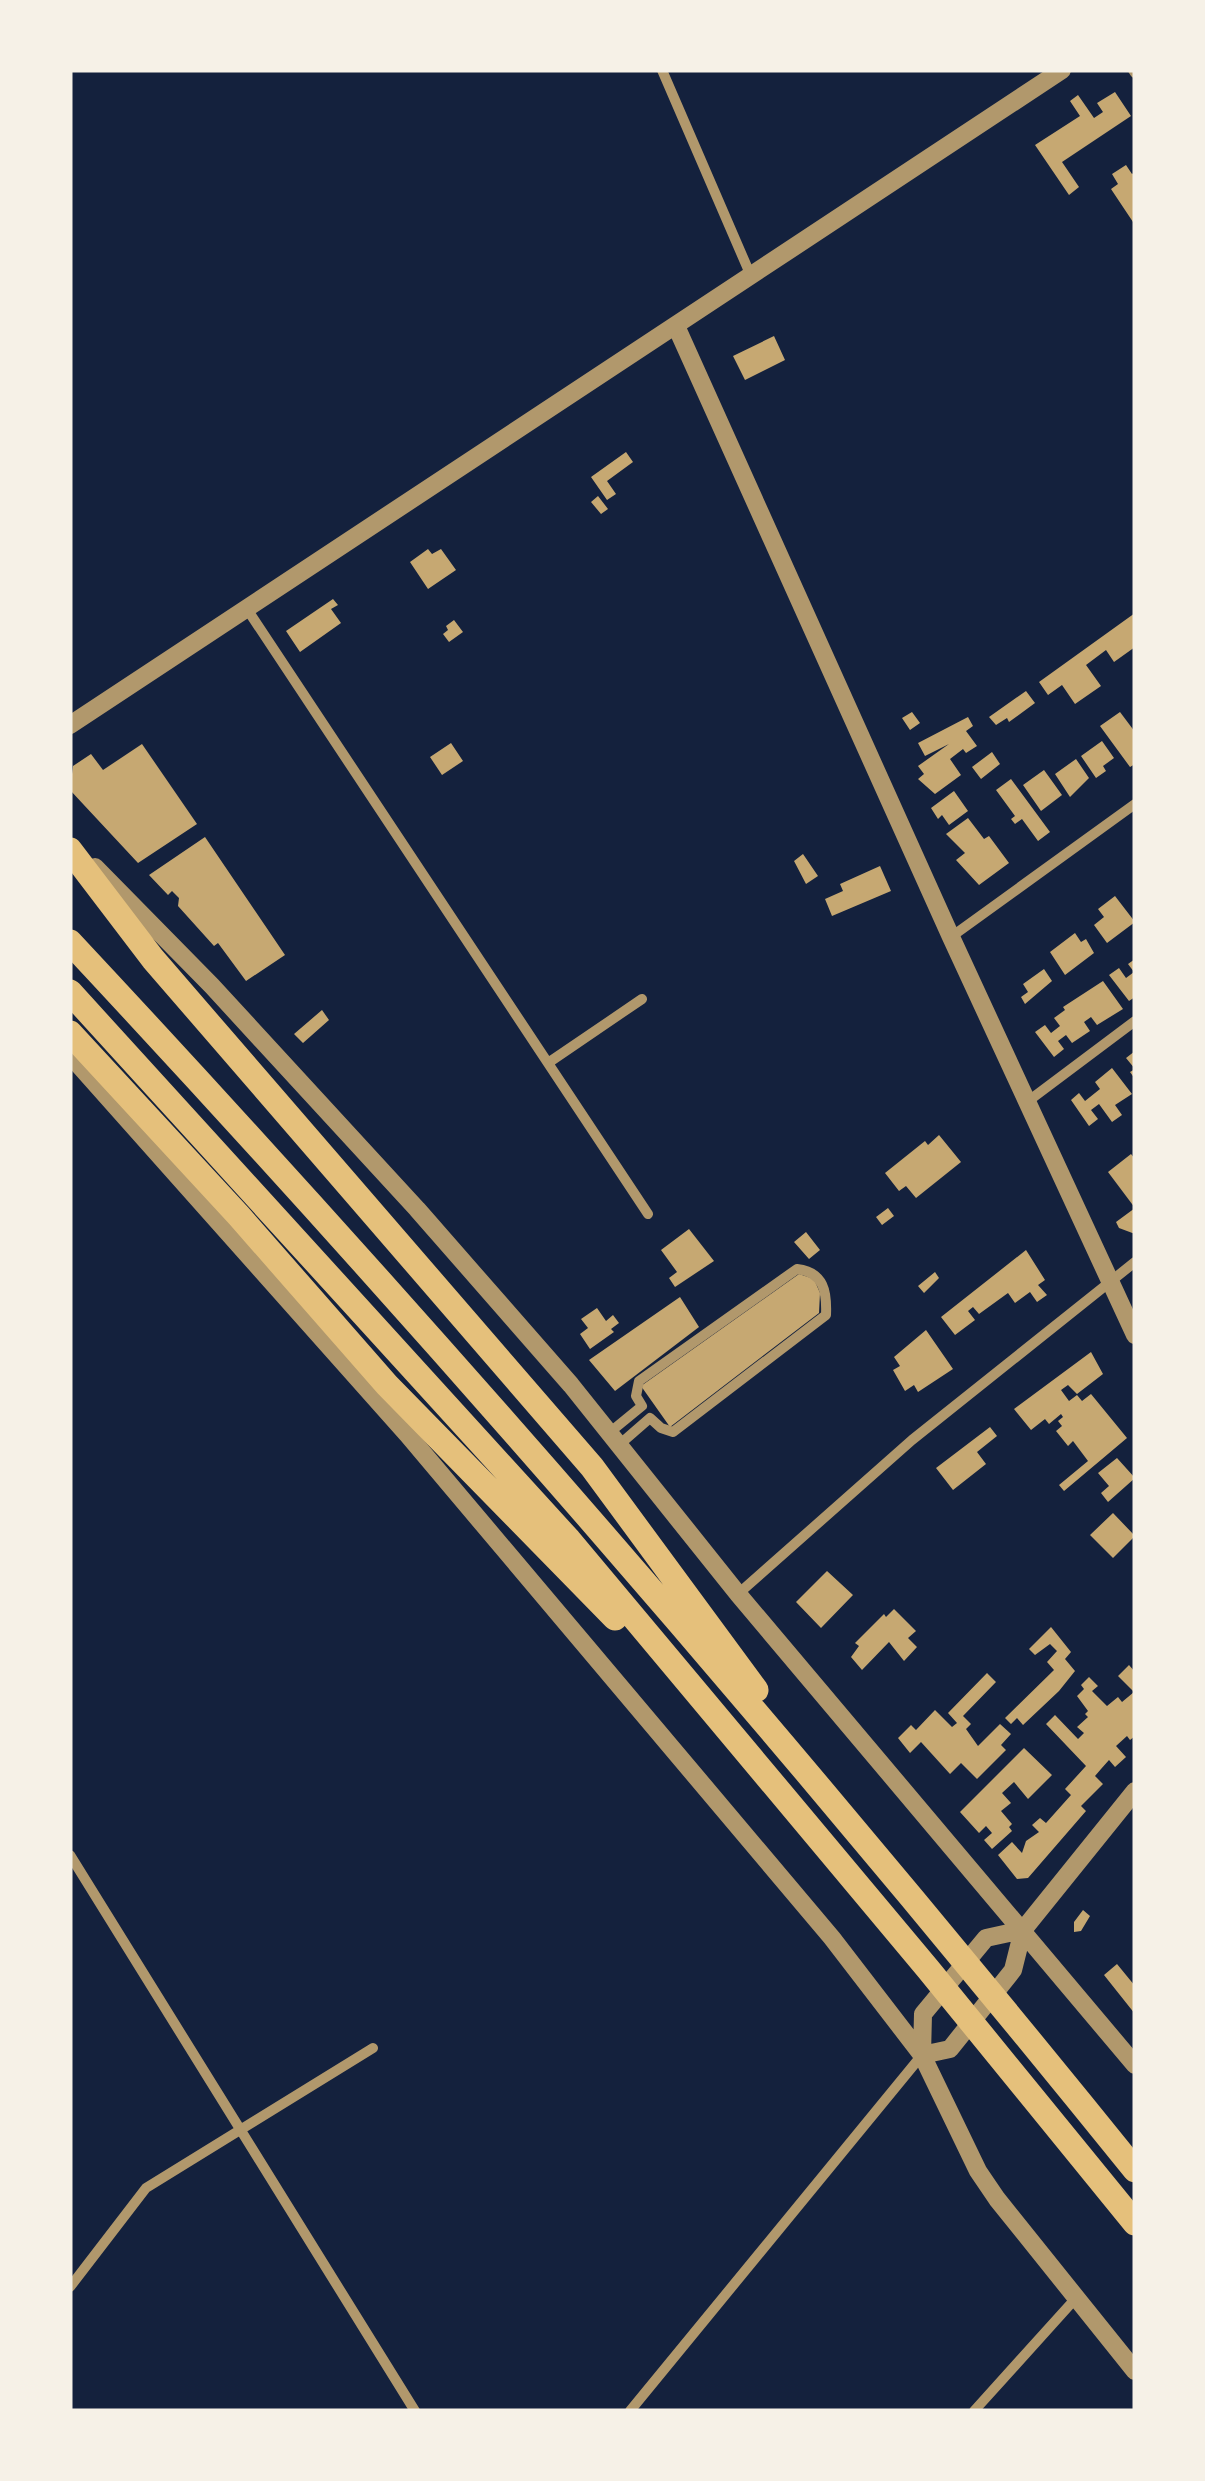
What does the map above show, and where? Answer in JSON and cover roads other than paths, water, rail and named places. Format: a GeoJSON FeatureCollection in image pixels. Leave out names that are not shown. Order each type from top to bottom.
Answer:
{"type":"FeatureCollection","features":[{"type":"Feature","properties":{"kind":"highway"},"geometry":{"type":"LineString","coordinates":[[70,850],[153,959],[592,1468],[843,1812]]}},
{"type":"Feature","properties":{"kind":"highway"},"geometry":{"type":"LineString","coordinates":[[70,942],[499,1413],[843,1812],[1135,2170]]}},
{"type":"Feature","properties":{"kind":"highway"},"geometry":{"type":"LineString","coordinates":[[70,992],[496,1458],[928,1969],[1135,2223]]}},
{"type":"Feature","properties":{"kind":"highway"},"geometry":{"type":"LineString","coordinates":[[70,1033],[387,1384],[742,1748]]}},
{"type":"Feature","properties":{"kind":"street"},"geometry":{"type":"LineString","coordinates":[[662,70],[751,276]]}},
{"type":"Feature","properties":{"kind":"street"},"geometry":{"type":"LineString","coordinates":[[70,726],[1062,70]]}},
{"type":"Feature","properties":{"kind":"street"},"geometry":{"type":"LineString","coordinates":[[676,326],[1135,1335]]}},
{"type":"Feature","properties":{"kind":"street"},"geometry":{"type":"LineString","coordinates":[[246,609],[648,1214]]}},
{"type":"Feature","properties":{"kind":"street"},"geometry":{"type":"LineString","coordinates":[[951,937],[1135,804]]}},
{"type":"Feature","properties":{"kind":"street"},"geometry":{"type":"LineString","coordinates":[[70,842],[212,986],[417,1210],[614,1439],[738,1594],[1135,2065]]}},
{"type":"Feature","properties":{"kind":"street"},"geometry":{"type":"LineString","coordinates":[[548,1063],[642,1000]]}},
{"type":"Feature","properties":{"kind":"street"},"geometry":{"type":"LineString","coordinates":[[1028,1102],[1135,1021]]}},
{"type":"Feature","properties":{"kind":"street"},"geometry":{"type":"LineString","coordinates":[[70,1056],[407,1434],[832,1938],[922,2055],[986,2183],[1135,2371]]}},
{"type":"Feature","properties":{"kind":"street"},"geometry":{"type":"LineString","coordinates":[[738,1594],[912,1440],[1135,1262]]}},
{"type":"Feature","properties":{"kind":"street"},"geometry":{"type":"LineString","coordinates":[[797,1269],[810,1270],[818,1276],[826,1292],[826,1316],[673,1432],[650,1418],[614,1439],[642,1406],[636,1396],[639,1381],[797,1269]]}},
{"type":"Feature","properties":{"kind":"street"},"geometry":{"type":"LineString","coordinates":[[922,2055],[950,2050],[1013,1970],[1023,1930],[1135,1790]]}},
{"type":"Feature","properties":{"kind":"street"},"geometry":{"type":"LineString","coordinates":[[70,1855],[415,2411]]}},
{"type":"Feature","properties":{"kind":"street"},"geometry":{"type":"LineString","coordinates":[[630,2411],[922,2055],[923,2014],[986,1938],[1023,1930]]}},
{"type":"Feature","properties":{"kind":"street"},"geometry":{"type":"LineString","coordinates":[[70,2287],[146,2188],[373,2048]]}},
{"type":"Feature","properties":{"kind":"street"},"geometry":{"type":"LineString","coordinates":[[974,2411],[1076,2298]]}}]}
